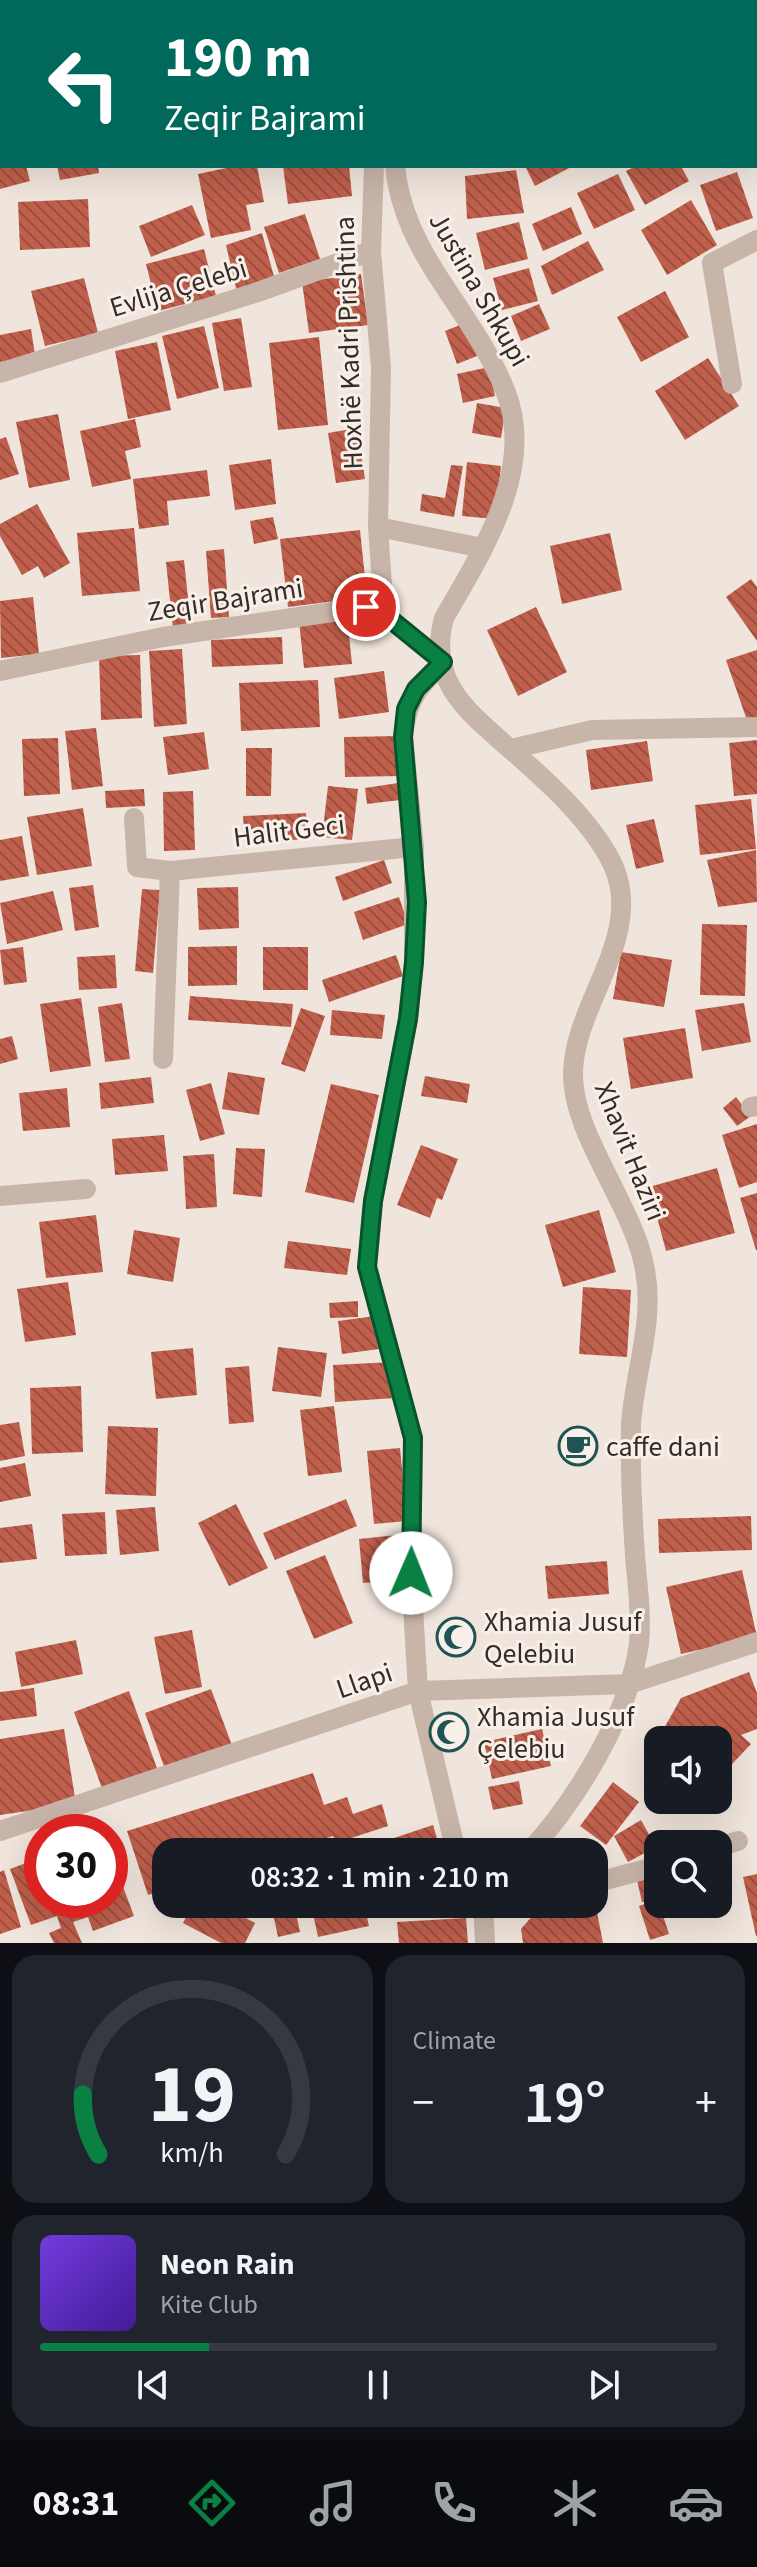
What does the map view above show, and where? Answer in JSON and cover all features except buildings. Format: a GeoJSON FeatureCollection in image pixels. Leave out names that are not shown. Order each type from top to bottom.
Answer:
{"type":"FeatureCollection","features":[{"type":"Feature","properties":{"kind":"street","name":"Hoxhë Kadri Prishtina"},"geometry":{"type":"LineString","coordinates":[[374,168],[371,251],[381,368],[378,527],[384,614]]}},
{"type":"Feature","properties":{"kind":"street","name":"Justina Shkupi"},"geometry":{"type":"LineString","coordinates":[[395,168],[407,221],[491,360],[507,392],[515,425],[510,483],[483,548],[444,618],[439,636],[443,662]]}},
{"type":"Feature","properties":{"kind":"street"},"geometry":{"type":"LineString","coordinates":[[732,384],[712,263],[757,240]]}},
{"type":"Feature","properties":{"kind":"street","name":"Evlija Çelebi"},"geometry":{"type":"LineString","coordinates":[[0,373],[258,292],[371,251]]}},
{"type":"Feature","properties":{"kind":"street"},"geometry":{"type":"LineString","coordinates":[[378,527],[483,548]]}},
{"type":"Feature","properties":{"kind":"street","name":"Zeqir Bajrami"},"geometry":{"type":"LineString","coordinates":[[0,671],[163,637],[348,607],[366,607],[384,614],[443,662]]}},
{"type":"Feature","properties":{"kind":"street"},"geometry":{"type":"LineString","coordinates":[[443,662],[416,689],[406,709],[403,737],[417,902],[408,1019],[373,1201],[367,1267],[413,1438],[411,1573],[418,1691],[453,1838]]}},
{"type":"Feature","properties":{"kind":"street","name":"Xhavit Haziri"},"geometry":{"type":"LineString","coordinates":[[443,662],[448,684],[461,706],[511,749],[593,835],[613,866],[622,906],[615,946],[577,1034],[572,1076],[582,1119],[631,1220],[646,1271],[647,1317],[632,1416],[630,1461],[639,1643],[629,1684],[590,1767],[539,1838]]}},
{"type":"Feature","properties":{"kind":"street"},"geometry":{"type":"LineString","coordinates":[[511,749],[592,730],[757,727]]}},
{"type":"Feature","properties":{"kind":"street","name":"Halit Geci"},"geometry":{"type":"LineString","coordinates":[[134,818],[137,867],[170,871],[414,847]]}},
{"type":"Feature","properties":{"kind":"street"},"geometry":{"type":"LineString","coordinates":[[163,1059],[170,871]]}},
{"type":"Feature","properties":{"kind":"street"},"geometry":{"type":"LineString","coordinates":[[0,1196],[86,1189]]}},
{"type":"Feature","properties":{"kind":"street","name":"Llapi"},"geometry":{"type":"LineString","coordinates":[[0,1831],[418,1691],[629,1684],[757,1642]]}},
{"type":"Feature","properties":{"kind":"street"},"geometry":{"type":"LineString","coordinates":[[608,1879],[644,1870]]}},
{"type":"Feature","properties":{"kind":"street"},"geometry":{"type":"LineString","coordinates":[[484,1918],[485,1943]]}},
{"type":"Feature","properties":{"kind":"place","name":"caffe dani"},"geometry":{"type":"Point","coordinates":[578,1446]}},
{"type":"Feature","properties":{"kind":"place","name":"Xhamia Jusuf Qelebiu"},"geometry":{"type":"Point","coordinates":[456,1637]}},
{"type":"Feature","properties":{"kind":"place","name":"Xhamia Jusuf Çelebiu"},"geometry":{"type":"Point","coordinates":[449,1732]}},
{"type":"Feature","properties":{"kind":"route"},"geometry":{"type":"LineString","coordinates":[[366,607],[384,614],[443,662],[416,689],[406,709],[403,737],[417,902],[414,962],[408,1019],[373,1201],[367,1267],[413,1438],[411,1573]]}}]}
